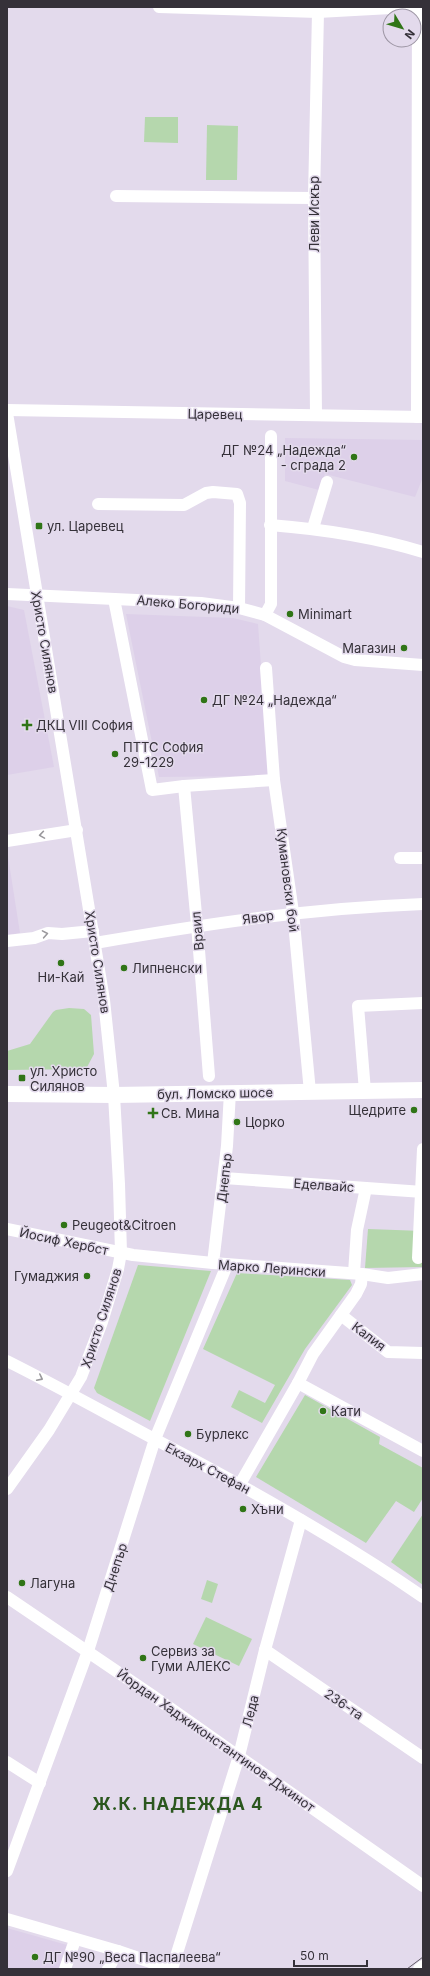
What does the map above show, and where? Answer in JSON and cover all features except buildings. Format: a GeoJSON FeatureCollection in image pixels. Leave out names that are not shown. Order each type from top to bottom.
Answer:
{"type":"FeatureCollection","features":[{"type":"Feature","properties":{"kind":"main road","name":"бул. Ломско шосе"},"geometry":{"type":"LineString","coordinates":[[7,1094],[114,1095],[423,1090]]}},
{"type":"Feature","properties":{"kind":"street"},"geometry":{"type":"LineString","coordinates":[[159,7],[318,12],[409,7]]}},
{"type":"Feature","properties":{"kind":"street"},"geometry":{"type":"LineString","coordinates":[[418,7],[420,417]]}},
{"type":"Feature","properties":{"kind":"street","name":"Леви Искър"},"geometry":{"type":"LineString","coordinates":[[316,415],[314,198],[318,12]]}},
{"type":"Feature","properties":{"kind":"street"},"geometry":{"type":"LineString","coordinates":[[116,196],[314,198]]}},
{"type":"Feature","properties":{"kind":"street","name":"Царевец"},"geometry":{"type":"LineString","coordinates":[[7,412],[420,417]]}},
{"type":"Feature","properties":{"kind":"street","name":"Христо Силянов"},"geometry":{"type":"LineString","coordinates":[[7,412],[10,456],[37,594],[104,1000],[114,1095],[121,1253],[113,1288],[81,1377],[49,1430],[7,1489]]}},
{"type":"Feature","properties":{"kind":"street"},"geometry":{"type":"LineString","coordinates":[[265,616],[270,604],[271,436]]}},
{"type":"Feature","properties":{"kind":"street"},"geometry":{"type":"LineString","coordinates":[[313,528],[327,482]]}},
{"type":"Feature","properties":{"kind":"street"},"geometry":{"type":"LineString","coordinates":[[98,504],[184,505],[206,493],[213,492],[237,494],[240,503],[239,608]]}},
{"type":"Feature","properties":{"kind":"street"},"geometry":{"type":"LineString","coordinates":[[270,525],[313,528],[400,545],[423,552]]}},
{"type":"Feature","properties":{"kind":"street","name":"Алеко Богориди"},"geometry":{"type":"LineString","coordinates":[[7,594],[37,594],[201,603],[239,608],[265,616],[344,657],[355,660],[423,665]]}},
{"type":"Feature","properties":{"kind":"street"},"geometry":{"type":"LineString","coordinates":[[114,599],[152,790],[184,786],[274,780]]}},
{"type":"Feature","properties":{"kind":"street","name":"Кумановски бой"},"geometry":{"type":"LineString","coordinates":[[266,668],[274,780],[293,912],[310,1092]]}},
{"type":"Feature","properties":{"kind":"street","name":"Враил"},"geometry":{"type":"LineString","coordinates":[[184,786],[197,925],[208,1076]]}},
{"type":"Feature","properties":{"kind":"street"},"geometry":{"type":"LineString","coordinates":[[7,841],[77,830]]}},
{"type":"Feature","properties":{"kind":"street"},"geometry":{"type":"LineString","coordinates":[[400,858],[423,858]]}},
{"type":"Feature","properties":{"kind":"street","name":"Явор"},"geometry":{"type":"LineString","coordinates":[[7,941],[34,938],[48,933],[94,937],[293,912],[423,904]]}},
{"type":"Feature","properties":{"kind":"street"},"geometry":{"type":"LineString","coordinates":[[365,1091],[358,1006],[423,1003]]}},
{"type":"Feature","properties":{"kind":"street","name":"Днепър"},"geometry":{"type":"LineString","coordinates":[[213,1263],[224,1178],[230,1092]]}},
{"type":"Feature","properties":{"kind":"street"},"geometry":{"type":"LineString","coordinates":[[418,1258],[423,1150]]}},
{"type":"Feature","properties":{"kind":"street","name":"Еделвайс"},"geometry":{"type":"LineString","coordinates":[[224,1178],[421,1192]]}},
{"type":"Feature","properties":{"kind":"street"},"geometry":{"type":"LineString","coordinates":[[240,1484],[313,1354],[361,1284],[358,1274],[357,1230],[366,1188]]}},
{"type":"Feature","properties":{"kind":"street","name":"Йосиф Хербст"},"geometry":{"type":"LineString","coordinates":[[7,1229],[121,1253]]}},
{"type":"Feature","properties":{"kind":"street","name":"Марко Лерински"},"geometry":{"type":"LineString","coordinates":[[121,1253],[213,1263],[358,1274],[388,1278],[423,1274]]}},
{"type":"Feature","properties":{"kind":"street","name":"Днепър"},"geometry":{"type":"LineString","coordinates":[[7,1871],[88,1651],[155,1439],[227,1264]]}},
{"type":"Feature","properties":{"kind":"street","name":"Калия"},"geometry":{"type":"LineString","coordinates":[[341,1315],[388,1352],[423,1354]]}},
{"type":"Feature","properties":{"kind":"street","name":"Екзарх Стефан"},"geometry":{"type":"LineString","coordinates":[[7,1361],[240,1484],[382,1568],[423,1597]]}},
{"type":"Feature","properties":{"kind":"street"},"geometry":{"type":"LineString","coordinates":[[298,1383],[423,1451]]}},
{"type":"Feature","properties":{"kind":"street","name":"Леда"},"geometry":{"type":"LineString","coordinates":[[172,1969],[239,1756],[265,1650],[301,1520]]}},
{"type":"Feature","properties":{"kind":"street","name":"Йордан Хаджиконстантинов-Джинот"},"geometry":{"type":"LineString","coordinates":[[7,1597],[88,1651],[423,1886]]}},
{"type":"Feature","properties":{"kind":"street","name":"236-та"},"geometry":{"type":"LineString","coordinates":[[265,1650],[423,1758]]}},
{"type":"Feature","properties":{"kind":"street"},"geometry":{"type":"LineString","coordinates":[[7,1762],[40,1783]]}},
{"type":"Feature","properties":{"kind":"street"},"geometry":{"type":"LineString","coordinates":[[7,1919],[75,1940],[118,1951],[172,1969]]}},
{"type":"Feature","properties":{"kind":"street"},"geometry":{"type":"LineString","coordinates":[[65,1969],[75,1940]]}},
{"type":"Feature","properties":{"kind":"street"},"geometry":{"type":"LineString","coordinates":[[108,1969],[118,1951]]}},
{"type":"Feature","properties":{"kind":"street"},"geometry":{"type":"LineString","coordinates":[[419,1969],[423,1966]]}},
{"type":"Feature","properties":{"kind":"shaded area","name":"ДГ №24 „Надежда“ - сграда 2"},"geometry":{"type":"Polygon","coordinates":[[[285,438],[423,440],[423,477],[415,497],[325,474],[319,490],[285,481],[285,438]]]}},
{"type":"Feature","properties":{"kind":"shaded area","name":"ДКЦ VIII София"},"geometry":{"type":"Polygon","coordinates":[[[7,606],[24,610],[54,767],[7,775],[7,606]]]}},
{"type":"Feature","properties":{"kind":"shaded area","name":"ДГ №24 „Надежда“"},"geometry":{"type":"Polygon","coordinates":[[[126,614],[233,618],[258,624],[269,776],[159,777],[126,614]]]}},
{"type":"Feature","properties":{"kind":"shaded area"},"geometry":{"type":"Polygon","coordinates":[[[7,850],[20,933],[7,935],[7,850]]]}},
{"type":"Feature","properties":{"kind":"shaded area","name":"ДГ №90 „Веса Паспалеева“"},"geometry":{"type":"Polygon","coordinates":[[[7,1928],[67,1945],[59,1969],[7,1969],[7,1928]]]}},
{"type":"Feature","properties":{"kind":"green space"},"geometry":{"type":"Polygon","coordinates":[[[145,117],[178,117],[178,143],[144,142],[145,117]]]}},
{"type":"Feature","properties":{"kind":"green space"},"geometry":{"type":"Polygon","coordinates":[[[207,125],[238,126],[237,180],[206,180],[207,125]]]}},
{"type":"Feature","properties":{"kind":"green space"},"geometry":{"type":"Polygon","coordinates":[[[69,1008],[84,1009],[91,1015],[94,1054],[86,1069],[7,1070],[7,1051],[30,1044],[53,1012],[56,1010],[69,1008]]]}},
{"type":"Feature","properties":{"kind":"green space"},"geometry":{"type":"Polygon","coordinates":[[[368,1229],[423,1231],[423,1267],[365,1268],[368,1229]]]}},
{"type":"Feature","properties":{"kind":"green space"},"geometry":{"type":"Polygon","coordinates":[[[138,1265],[211,1271],[150,1421],[97,1393],[94,1388],[138,1265]]]}},
{"type":"Feature","properties":{"kind":"green space"},"geometry":{"type":"Polygon","coordinates":[[[237,1273],[350,1280],[352,1285],[305,1349],[262,1423],[231,1407],[239,1390],[265,1403],[275,1385],[203,1349],[237,1273]]]}},
{"type":"Feature","properties":{"kind":"green space"},"geometry":{"type":"Polygon","coordinates":[[[305,1395],[380,1437],[379,1444],[423,1468],[423,1498],[414,1512],[396,1501],[366,1543],[256,1477],[305,1395]]]}},
{"type":"Feature","properties":{"kind":"green space"},"geometry":{"type":"Polygon","coordinates":[[[423,1514],[423,1585],[391,1562],[423,1514]]]}},
{"type":"Feature","properties":{"kind":"green space"},"geometry":{"type":"Polygon","coordinates":[[[207,1580],[218,1584],[212,1603],[201,1599],[207,1580]]]}},
{"type":"Feature","properties":{"kind":"green space"},"geometry":{"type":"Polygon","coordinates":[[[206,1617],[252,1639],[239,1666],[193,1644],[206,1617]]]}},
{"type":"Feature","properties":{"kind":"tram line"},"geometry":{"type":"LineString","coordinates":[[407,1969],[423,1957]]}},
{"type":"Feature","properties":{"kind":"place","name":"ДГ №24 „Надежда“ - сграда 2"},"geometry":{"type":"Point","coordinates":[354,457]}},
{"type":"Feature","properties":{"kind":"place","name":"ул. Царевец"},"geometry":{"type":"Point","coordinates":[39,526]}},
{"type":"Feature","properties":{"kind":"place","name":"Minimart"},"geometry":{"type":"Point","coordinates":[290,614]}},
{"type":"Feature","properties":{"kind":"place","name":"Магазин"},"geometry":{"type":"Point","coordinates":[404,648]}},
{"type":"Feature","properties":{"kind":"place","name":"ДГ №24 „Надежда“"},"geometry":{"type":"Point","coordinates":[204,700]}},
{"type":"Feature","properties":{"kind":"place","name":"ДКЦ VIII София"},"geometry":{"type":"Point","coordinates":[27,725]}},
{"type":"Feature","properties":{"kind":"place","name":"ПТТС София 29-1229"},"geometry":{"type":"Point","coordinates":[115,754]}},
{"type":"Feature","properties":{"kind":"place","name":"Ни-Кай"},"geometry":{"type":"Point","coordinates":[61,963]}},
{"type":"Feature","properties":{"kind":"place","name":"Липненски"},"geometry":{"type":"Point","coordinates":[124,968]}},
{"type":"Feature","properties":{"kind":"place","name":"ул. Христо Силянов"},"geometry":{"type":"Point","coordinates":[22,1078]}},
{"type":"Feature","properties":{"kind":"place","name":"Щедрите"},"geometry":{"type":"Point","coordinates":[414,1110]}},
{"type":"Feature","properties":{"kind":"place","name":"Св. Мина"},"geometry":{"type":"Point","coordinates":[153,1113]}},
{"type":"Feature","properties":{"kind":"place","name":"Цорко"},"geometry":{"type":"Point","coordinates":[237,1122]}},
{"type":"Feature","properties":{"kind":"place","name":"Peugeot&Citroen"},"geometry":{"type":"Point","coordinates":[64,1225]}},
{"type":"Feature","properties":{"kind":"place","name":"Гумаджия"},"geometry":{"type":"Point","coordinates":[87,1276]}},
{"type":"Feature","properties":{"kind":"place","name":"Кати"},"geometry":{"type":"Point","coordinates":[323,1411]}},
{"type":"Feature","properties":{"kind":"place","name":"Бурлекс"},"geometry":{"type":"Point","coordinates":[188,1434]}},
{"type":"Feature","properties":{"kind":"place","name":"Хъни"},"geometry":{"type":"Point","coordinates":[243,1509]}},
{"type":"Feature","properties":{"kind":"place","name":"Лагуна"},"geometry":{"type":"Point","coordinates":[22,1583]}},
{"type":"Feature","properties":{"kind":"place","name":"Сервиз за Гуми АЛЕКС"},"geometry":{"type":"Point","coordinates":[143,1658]}},
{"type":"Feature","properties":{"kind":"place","name":"ДГ №90 „Веса Паспалеева“"},"geometry":{"type":"Point","coordinates":[35,1957]}},
{"type":"Feature","properties":{"kind":"district","name":"Ж.К. НАДЕЖДА 4"},"geometry":{"type":"Point","coordinates":[178,1804]}}]}
